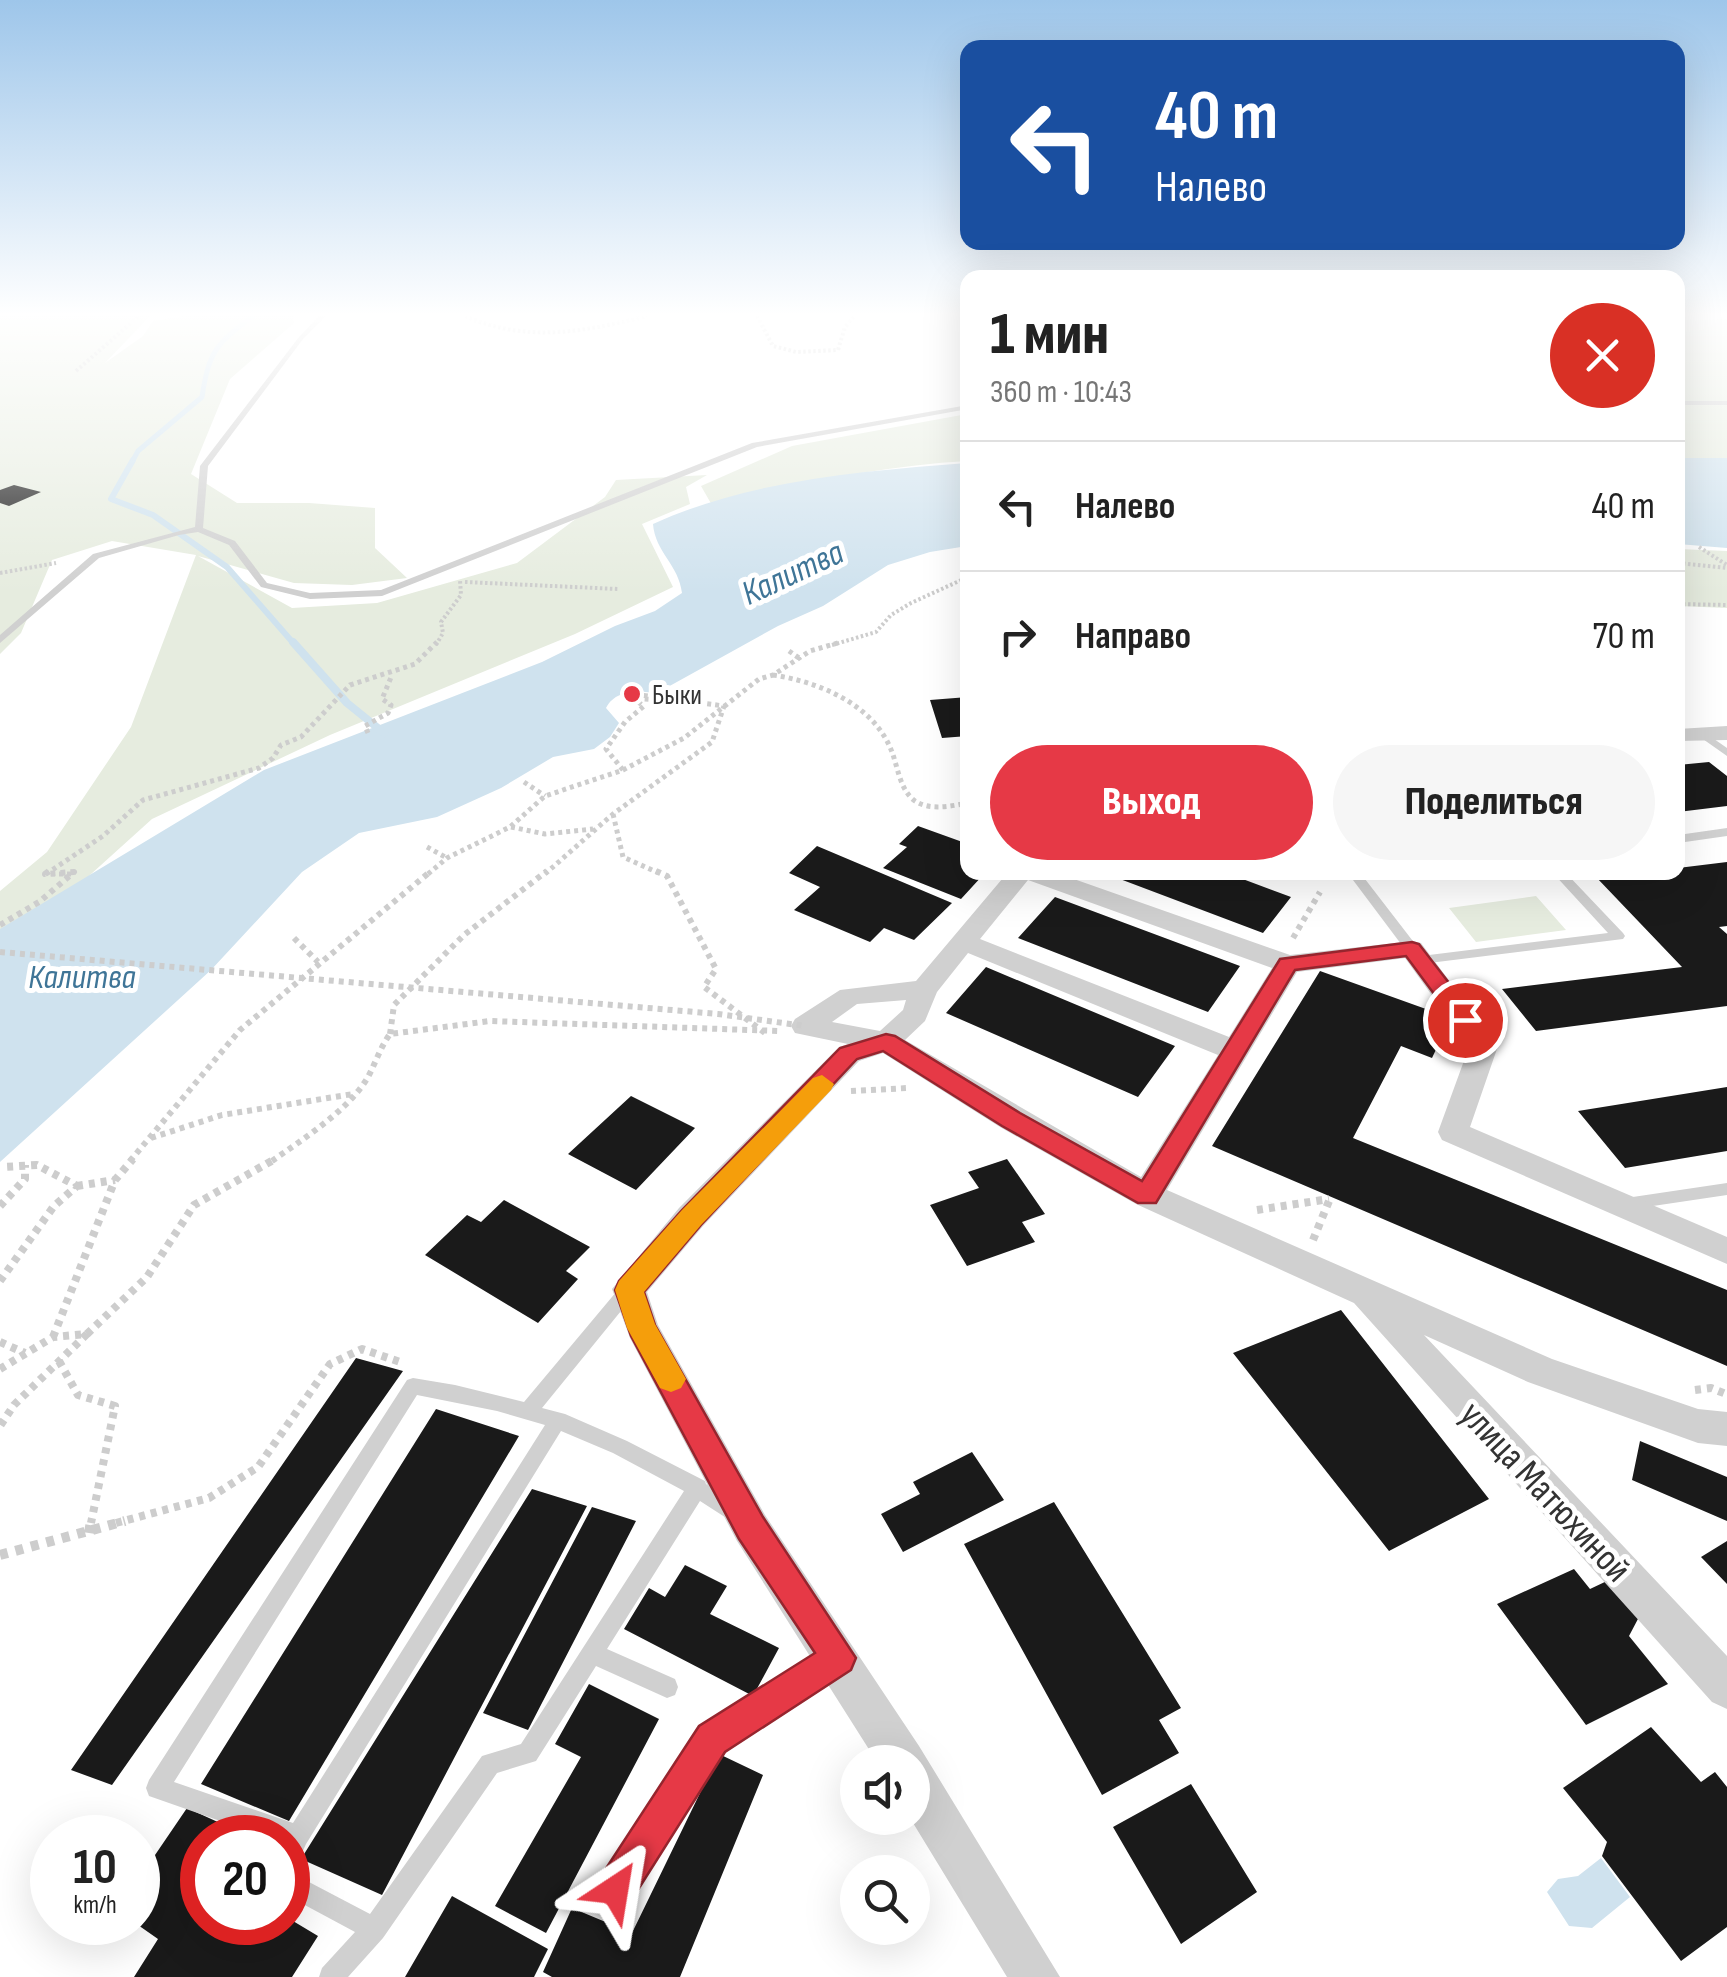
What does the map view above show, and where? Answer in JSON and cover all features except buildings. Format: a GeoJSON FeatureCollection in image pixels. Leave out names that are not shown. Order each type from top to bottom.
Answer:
{"type":"FeatureCollection","features":[{"type":"Feature","properties":{"kind":"street"},"geometry":{"type":"LineString","coordinates":[[1685,736],[1716,734]]}},
{"type":"Feature","properties":{"kind":"street"},"geometry":{"type":"LineString","coordinates":[[893,1745],[751,1528],[642,1328],[629,1290],[691,1217],[849,1054],[886,1042],[915,1014],[924,989],[1019,880]]}},
{"type":"Feature","properties":{"kind":"street"},"geometry":{"type":"LineString","coordinates":[[1049,880],[1284,963],[1416,954],[1484,1046],[1453,1132],[1727,1251]]}},
{"type":"Feature","properties":{"kind":"street"},"geometry":{"type":"LineString","coordinates":[[964,942],[1236,1051]]}},
{"type":"Feature","properties":{"kind":"street"},"geometry":{"type":"LineString","coordinates":[[1147,1196],[1236,1051],[1284,963]]}},
{"type":"Feature","properties":{"kind":"street"},"geometry":{"type":"LineString","coordinates":[[805,1026],[850,996],[924,989]]}},
{"type":"Feature","properties":{"kind":"street"},"geometry":{"type":"LineString","coordinates":[[805,1026],[886,1042],[1147,1196],[1304,1262],[1364,1294],[1432,1320],[1541,1371],[1698,1426],[1727,1429]]}},
{"type":"Feature","properties":{"kind":"street","name":"улица Матюхиной"},"geometry":{"type":"LineString","coordinates":[[1364,1294],[1727,1687]]}},
{"type":"Feature","properties":{"kind":"street"},"geometry":{"type":"LineString","coordinates":[[930,1807],[1035,1977]]}},
{"type":"Feature","properties":{"kind":"lane"},"geometry":{"type":"LineString","coordinates":[[199,529],[204,466],[247,408]]}},
{"type":"Feature","properties":{"kind":"lane"},"geometry":{"type":"LineString","coordinates":[[0,640],[96,556],[199,529],[232,543],[264,585],[310,596],[382,593],[754,444],[960,408]]}},
{"type":"Feature","properties":{"kind":"lane"},"geometry":{"type":"LineString","coordinates":[[1716,734],[1727,753]]}},
{"type":"Feature","properties":{"kind":"lane"},"geometry":{"type":"LineString","coordinates":[[1685,837],[1727,832]]}},
{"type":"Feature","properties":{"kind":"lane"},"geometry":{"type":"LineString","coordinates":[[1360,880],[1416,954],[1618,936],[1566,880]]}},
{"type":"Feature","properties":{"kind":"lane"},"geometry":{"type":"LineString","coordinates":[[1620,1204],[1727,1189]]}},
{"type":"Feature","properties":{"kind":"lane"},"geometry":{"type":"LineString","coordinates":[[528,1411],[629,1290]]}},
{"type":"Feature","properties":{"kind":"lane"},"geometry":{"type":"LineString","coordinates":[[219,1815],[157,1788],[413,1386],[472,1394],[558,1420],[698,1488],[751,1528]]}},
{"type":"Feature","properties":{"kind":"lane"},"geometry":{"type":"LineString","coordinates":[[310,1820],[558,1420]]}},
{"type":"Feature","properties":{"kind":"lane"},"geometry":{"type":"LineString","coordinates":[[331,1977],[374,1929],[490,1764],[528,1754],[698,1488]]}},
{"type":"Feature","properties":{"kind":"lane"},"geometry":{"type":"LineString","coordinates":[[592,1653],[666,1688]]}},
{"type":"Feature","properties":{"kind":"lane"},"geometry":{"type":"LineString","coordinates":[[615,1890],[712,1739],[839,1658]]}},
{"type":"Feature","properties":{"kind":"lane"},"geometry":{"type":"LineString","coordinates":[[310,1895],[374,1929]]}},
{"type":"Feature","properties":{"kind":"path"},"geometry":{"type":"LineString","coordinates":[[1699,548],[1727,567]]}},
{"type":"Feature","properties":{"kind":"path"},"geometry":{"type":"LineString","coordinates":[[0,572],[96,556]]}},
{"type":"Feature","properties":{"kind":"path"},"geometry":{"type":"LineString","coordinates":[[1685,564],[1727,567]]}},
{"type":"Feature","properties":{"kind":"path"},"geometry":{"type":"LineString","coordinates":[[0,926],[38,902],[74,872],[44,874],[101,840],[140,801],[174,788],[207,787],[267,766],[277,757],[281,746],[301,738],[305,726],[325,712],[338,692],[358,681],[418,665],[432,653],[443,633],[441,622],[461,596],[460,580],[618,589]]}},
{"type":"Feature","properties":{"kind":"path"},"geometry":{"type":"LineString","coordinates":[[53,1337],[115,1180],[240,1030],[318,962],[344,946],[447,858],[510,827],[545,796],[623,770],[684,738],[758,679],[773,675],[799,658],[876,632],[891,615],[960,581]]}},
{"type":"Feature","properties":{"kind":"path"},"geometry":{"type":"LineString","coordinates":[[1685,604],[1727,605]]}},
{"type":"Feature","properties":{"kind":"path"},"geometry":{"type":"LineString","coordinates":[[817,638],[829,647]]}},
{"type":"Feature","properties":{"kind":"path"},"geometry":{"type":"LineString","coordinates":[[789,651],[799,658]]}},
{"type":"Feature","properties":{"kind":"path"},"geometry":{"type":"LineString","coordinates":[[368,733],[365,726],[388,713],[391,705],[382,698],[393,674]]}},
{"type":"Feature","properties":{"kind":"path"},"geometry":{"type":"LineString","coordinates":[[773,675],[816,683],[871,720],[889,744],[909,796],[927,806],[960,804]]}},
{"type":"Feature","properties":{"kind":"path"},"geometry":{"type":"LineString","coordinates":[[632,694],[724,706]]}},
{"type":"Feature","properties":{"kind":"path"},"geometry":{"type":"LineString","coordinates":[[623,770],[606,748],[625,722],[644,706],[632,698],[652,702],[660,699]]}},
{"type":"Feature","properties":{"kind":"path"},"geometry":{"type":"LineString","coordinates":[[0,1426],[14,1405],[147,1277],[194,1205],[264,1167],[324,1124],[368,1077],[375,1055],[390,1034],[394,1005],[464,935],[512,902],[613,814],[712,742],[724,706]]}},
{"type":"Feature","properties":{"kind":"path"},"geometry":{"type":"LineString","coordinates":[[524,782],[545,796]]}},
{"type":"Feature","properties":{"kind":"path"},"geometry":{"type":"LineString","coordinates":[[613,814],[623,857],[667,876],[716,969],[704,987],[766,1033]]}},
{"type":"Feature","properties":{"kind":"path"},"geometry":{"type":"LineString","coordinates":[[510,827],[545,834],[596,828]]}},
{"type":"Feature","properties":{"kind":"path"},"geometry":{"type":"LineString","coordinates":[[428,847],[447,858]]}},
{"type":"Feature","properties":{"kind":"path"},"geometry":{"type":"LineString","coordinates":[[1284,963],[1320,892]]}},
{"type":"Feature","properties":{"kind":"path"},"geometry":{"type":"LineString","coordinates":[[294,938],[318,962]]}},
{"type":"Feature","properties":{"kind":"path"},"geometry":{"type":"LineString","coordinates":[[0,952],[718,1014],[805,1026]]}},
{"type":"Feature","properties":{"kind":"path"},"geometry":{"type":"LineString","coordinates":[[390,1034],[490,1021],[766,1033],[805,1026]]}},
{"type":"Feature","properties":{"kind":"path"},"geometry":{"type":"LineString","coordinates":[[815,1092],[957,1086]]}},
{"type":"Feature","properties":{"kind":"path"},"geometry":{"type":"LineString","coordinates":[[150,1138],[222,1115],[352,1094]]}},
{"type":"Feature","properties":{"kind":"path"},"geometry":{"type":"LineString","coordinates":[[4,1166],[37,1165],[77,1186]]}},
{"type":"Feature","properties":{"kind":"path"},"geometry":{"type":"LineString","coordinates":[[0,1206],[26,1179],[25,1166]]}},
{"type":"Feature","properties":{"kind":"path"},"geometry":{"type":"LineString","coordinates":[[0,1281],[54,1206],[77,1186],[115,1180]]}},
{"type":"Feature","properties":{"kind":"path"},"geometry":{"type":"LineString","coordinates":[[1201,1218],[1329,1200],[1304,1262]]}},
{"type":"Feature","properties":{"kind":"path"},"geometry":{"type":"LineString","coordinates":[[0,1369],[53,1337],[86,1334]]}},
{"type":"Feature","properties":{"kind":"path"},"geometry":{"type":"LineString","coordinates":[[0,1342],[26,1353]]}},
{"type":"Feature","properties":{"kind":"path"},"geometry":{"type":"LineString","coordinates":[[0,1555],[209,1498],[258,1467],[330,1364],[362,1350],[420,1369],[413,1386]]}},
{"type":"Feature","properties":{"kind":"path"},"geometry":{"type":"LineString","coordinates":[[59,1361],[78,1395],[115,1406],[89,1533]]}},
{"type":"Feature","properties":{"kind":"shaded area"},"geometry":{"type":"Polygon","coordinates":[[[0,408],[218,408],[191,474],[237,503],[375,508],[375,548],[407,578],[352,585],[294,583],[198,556],[292,608],[377,603],[517,563],[605,497],[616,480],[707,475],[686,487],[690,504],[642,524],[673,587],[575,634],[330,735],[152,819],[18,940],[0,937],[0,891],[47,852],[131,727],[196,555],[112,541],[52,560],[21,633],[0,654],[0,408]]]}},
{"type":"Feature","properties":{"kind":"shaded area"},"geometry":{"type":"Polygon","coordinates":[[[1685,408],[1727,408],[1727,463],[1685,462],[1685,408]]]}},
{"type":"Feature","properties":{"kind":"shaded area"},"geometry":{"type":"Polygon","coordinates":[[[960,415],[960,462],[839,477],[713,507],[701,486],[792,446],[960,415]]]}},
{"type":"Feature","properties":{"kind":"shaded area"},"geometry":{"type":"Polygon","coordinates":[[[1685,549],[1727,551],[1727,608],[1685,606],[1685,549]]]}},
{"type":"Feature","properties":{"kind":"shaded area"},"geometry":{"type":"Polygon","coordinates":[[[1536,896],[1566,930],[1476,942],[1449,908],[1536,896]]]}},
{"type":"Feature","properties":{"kind":"water"},"geometry":{"type":"Polygon","coordinates":[[[1685,458],[1727,458],[1727,548],[1685,545],[1685,458]]]}},
{"type":"Feature","properties":{"kind":"water","name":"Калитва"},"geometry":{"type":"Polygon","coordinates":[[[960,464],[960,547],[888,565],[823,606],[778,626],[657,693],[635,692],[616,697],[606,708],[619,723],[610,737],[594,749],[553,757],[501,788],[437,817],[359,833],[302,872],[211,970],[0,1162],[0,929],[264,770],[542,662],[655,611],[682,593],[653,524],[728,497],[847,474],[960,464]]]}},
{"type":"Feature","properties":{"kind":"water"},"geometry":{"type":"Polygon","coordinates":[[[1601,1858],[1630,1897],[1592,1928],[1569,1926],[1547,1892],[1558,1879],[1578,1876],[1601,1858]]]}},
{"type":"Feature","properties":{"kind":"waterway"},"geometry":{"type":"LineString","coordinates":[[132,462],[138,451],[189,408]]}},
{"type":"Feature","properties":{"kind":"waterway"},"geometry":{"type":"LineString","coordinates":[[133,460],[111,499],[153,515],[227,567],[295,645]]}},
{"type":"Feature","properties":{"kind":"waterway"},"geometry":{"type":"LineString","coordinates":[[293,642],[347,703],[384,733]]}},
{"type":"Feature","properties":{"kind":"slow traffic"},"geometry":{"type":"LineString","coordinates":[[671,1379],[642,1328],[629,1290],[691,1217],[822,1084]]}},
{"type":"Feature","properties":{"kind":"place","name":"Быки"},"geometry":{"type":"Point","coordinates":[632,694]}},
{"type":"Feature","properties":{"kind":"route"},"geometry":{"type":"LineString","coordinates":[[615,1890],[712,1739],[839,1658],[751,1528],[642,1328],[629,1290],[691,1217],[849,1054],[886,1042],[1011,1120],[1147,1196],[1288,964],[1412,948],[1465,1020]]}}]}
